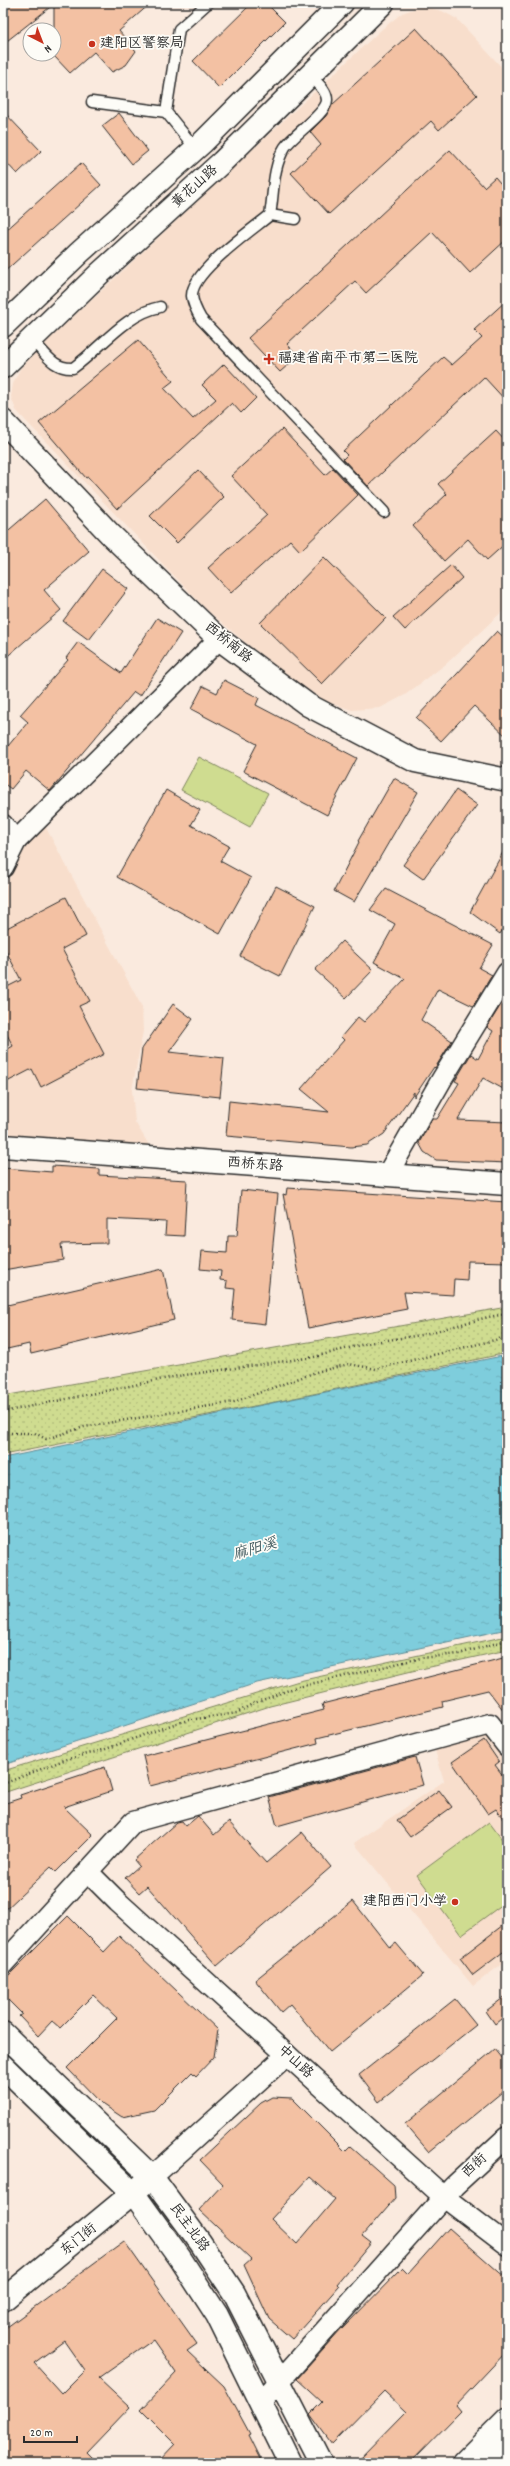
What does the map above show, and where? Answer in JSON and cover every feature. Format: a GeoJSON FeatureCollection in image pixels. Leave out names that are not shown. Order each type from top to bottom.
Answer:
{"type":"FeatureCollection","features":[{"type":"Feature","properties":{"kind":"main road","name":"黄花山路"},"geometry":{"type":"LineString","coordinates":[[3,326],[79,253],[195,148],[342,3]]}},
{"type":"Feature","properties":{"kind":"main road","name":"黄花山路"},"geometry":{"type":"LineString","coordinates":[[3,366],[98,274],[222,162],[383,3]]}},
{"type":"Feature","properties":{"kind":"main road","name":"西桥南路"},"geometry":{"type":"LineString","coordinates":[[3,421],[111,535],[219,639],[308,705],[415,761],[507,780]]}},
{"type":"Feature","properties":{"kind":"main road","name":"西桥东路"},"geometry":{"type":"LineString","coordinates":[[3,1146],[507,1184]]}},
{"type":"Feature","properties":{"kind":"main road","name":"民主北路"},"geometry":{"type":"LineString","coordinates":[[3,2033],[152,2177],[200,2242],[234,2293],[321,2463]]}},
{"type":"Feature","properties":{"kind":"main road","name":"民主北路"},"geometry":{"type":"LineString","coordinates":[[3,2066],[134,2194],[180,2258],[217,2315],[290,2463]]}},
{"type":"Feature","properties":{"kind":"main road","name":"东门街"},"geometry":{"type":"LineString","coordinates":[[3,2300],[134,2194],[152,2177]]}},
{"type":"Feature","properties":{"kind":"main road"},"geometry":{"type":"LineString","coordinates":[[464,2463],[507,2419]]}},
{"type":"Feature","properties":{"kind":"main road"},"geometry":{"type":"LineString","coordinates":[[492,2463],[507,2448]]}},
{"type":"Feature","properties":{"kind":"street"},"geometry":{"type":"LineString","coordinates":[[3,866],[16,841],[219,639]]}},
{"type":"Feature","properties":{"kind":"street"},"geometry":{"type":"LineString","coordinates":[[3,824],[16,841]]}},
{"type":"Feature","properties":{"kind":"street"},"geometry":{"type":"LineString","coordinates":[[387,1175],[442,1079],[507,973]]}},
{"type":"Feature","properties":{"kind":"street"},"geometry":{"type":"LineString","coordinates":[[3,1964],[133,1822],[490,1724],[507,1746]]}},
{"type":"Feature","properties":{"kind":"street","name":"中山路"},"geometry":{"type":"LineString","coordinates":[[88,1872],[118,1902],[444,2197],[507,2245]]}},
{"type":"Feature","properties":{"kind":"street"},"geometry":{"type":"LineString","coordinates":[[152,2177],[287,2055]]}},
{"type":"Feature","properties":{"kind":"street","name":"西街"},"geometry":{"type":"LineString","coordinates":[[260,2403],[444,2197],[476,2164],[507,2137]]}},
{"type":"Feature","properties":{"kind":"lane"},"geometry":{"type":"LineString","coordinates":[[166,112],[179,29],[208,3]]}},
{"type":"Feature","properties":{"kind":"lane"},"geometry":{"type":"LineString","coordinates":[[310,75],[326,92],[327,101],[324,108],[292,139],[281,155],[274,176],[270,216],[207,269],[199,279],[192,295],[196,311],[206,325],[384,512]]}},
{"type":"Feature","properties":{"kind":"lane"},"geometry":{"type":"LineString","coordinates":[[92,102],[166,112],[195,148]]}},
{"type":"Feature","properties":{"kind":"lane"},"geometry":{"type":"LineString","coordinates":[[270,216],[295,219]]}},
{"type":"Feature","properties":{"kind":"lane"},"geometry":{"type":"LineString","coordinates":[[31,339],[56,366],[63,369],[73,368],[133,319],[148,309],[160,307]]}},
{"type":"Feature","properties":{"kind":"path"},"geometry":{"type":"LineString","coordinates":[[3,1412],[178,1376],[314,1357],[368,1343],[421,1335],[488,1317],[507,1314]]}},
{"type":"Feature","properties":{"kind":"path"},"geometry":{"type":"LineString","coordinates":[[3,1433],[35,1433],[46,1439],[84,1427],[234,1402],[316,1372],[349,1364],[376,1369],[507,1338]]}},
{"type":"Feature","properties":{"kind":"path"},"geometry":{"type":"LineString","coordinates":[[3,1784],[64,1760],[103,1750],[171,1725],[189,1720],[236,1713],[252,1704],[294,1688],[421,1658],[459,1654],[507,1640]]}},
{"type":"Feature","properties":{"kind":"shaded area","name":"福建省南平市第二医院"},"geometry":{"type":"Polygon","coordinates":[[[422,6],[442,11],[457,19],[507,73],[507,607],[446,664],[405,695],[380,708],[352,710],[325,701],[298,683],[246,643],[206,609],[24,419],[16,410],[11,397],[13,384],[20,369],[40,348],[382,29],[402,13],[422,6]]]}},
{"type":"Feature","properties":{"kind":"shaded area"},"geometry":{"type":"Polygon","coordinates":[[[45,826],[142,1007],[143,1031],[132,1090],[135,1122],[149,1145],[3,1134],[3,892],[23,850],[45,826]]]}},
{"type":"Feature","properties":{"kind":"shaded area","name":"建阳西门小学"},"geometry":{"type":"Polygon","coordinates":[[[485,1736],[492,1742],[507,1761],[507,1960],[473,1986],[354,1843],[444,1781],[435,1750],[485,1736]]]}},
{"type":"Feature","properties":{"kind":"green space"},"geometry":{"type":"Polygon","coordinates":[[[199,757],[268,793],[250,827],[181,790],[199,757]]]}},
{"type":"Feature","properties":{"kind":"green space"},"geometry":{"type":"Polygon","coordinates":[[[507,1307],[507,1353],[280,1401],[3,1455],[3,1396],[507,1307]]]}},
{"type":"Feature","properties":{"kind":"green space"},"geometry":{"type":"Polygon","coordinates":[[[507,1636],[507,1650],[412,1671],[270,1706],[3,1793],[3,1771],[299,1681],[507,1636]]]}},
{"type":"Feature","properties":{"kind":"green space"},"geometry":{"type":"Polygon","coordinates":[[[489,1822],[507,1846],[507,1901],[461,1935],[417,1875],[489,1822]]]}},
{"type":"Feature","properties":{"kind":"water","name":"麻阳溪"},"geometry":{"type":"Polygon","coordinates":[[[507,1355],[507,1629],[257,1683],[3,1765],[3,1458],[507,1355]]]}},
{"type":"Feature","properties":{"kind":"building","name":"建阳区警察局"},"geometry":{"type":"Polygon","coordinates":[[[3,3],[151,3],[119,31],[136,51],[126,65],[112,72],[94,52],[70,73],[60,62],[62,62],[62,22],[54,22],[54,4],[31,22],[22,22],[22,29],[3,44],[3,3]]]}},
{"type":"Feature","properties":{"kind":"building"},"geometry":{"type":"Polygon","coordinates":[[[252,3],[266,3],[285,22],[219,88],[193,61],[252,3]]]}},
{"type":"Feature","properties":{"kind":"building"},"geometry":{"type":"Polygon","coordinates":[[[416,28],[477,95],[439,130],[431,121],[329,214],[291,173],[321,145],[310,132],[326,116],[332,105],[416,28]]]}},
{"type":"Feature","properties":{"kind":"building"},"geometry":{"type":"Polygon","coordinates":[[[3,111],[41,151],[17,174],[3,159],[3,111]]]}},
{"type":"Feature","properties":{"kind":"building"},"geometry":{"type":"Polygon","coordinates":[[[119,113],[148,151],[132,164],[102,126],[119,113]]]}},
{"type":"Feature","properties":{"kind":"building"},"geometry":{"type":"Polygon","coordinates":[[[450,150],[484,187],[495,177],[507,191],[507,239],[470,273],[432,232],[366,293],[355,281],[287,344],[298,356],[280,372],[248,338],[450,150]]]}},
{"type":"Feature","properties":{"kind":"building"},"geometry":{"type":"Polygon","coordinates":[[[81,163],[101,185],[3,273],[3,233],[81,163]]]}},
{"type":"Feature","properties":{"kind":"building"},"geometry":{"type":"Polygon","coordinates":[[[507,300],[507,402],[484,377],[368,486],[343,459],[347,455],[343,451],[443,357],[452,365],[482,338],[474,330],[507,300]]]}},
{"type":"Feature","properties":{"kind":"building"},"geometry":{"type":"Polygon","coordinates":[[[138,340],[173,381],[164,388],[193,419],[216,399],[202,385],[224,364],[256,398],[241,413],[232,403],[117,509],[88,477],[86,478],[39,423],[138,340]]]}},
{"type":"Feature","properties":{"kind":"building"},"geometry":{"type":"Polygon","coordinates":[[[282,429],[325,475],[333,468],[358,495],[300,551],[290,540],[231,593],[208,568],[267,515],[231,476],[282,429]]]}},
{"type":"Feature","properties":{"kind":"building"},"geometry":{"type":"Polygon","coordinates":[[[496,431],[507,443],[507,542],[487,560],[468,539],[444,561],[413,526],[447,494],[438,484],[496,431]]]}},
{"type":"Feature","properties":{"kind":"building"},"geometry":{"type":"Polygon","coordinates":[[[198,470],[224,497],[177,543],[150,516],[198,470]]]}},
{"type":"Feature","properties":{"kind":"building"},"geometry":{"type":"Polygon","coordinates":[[[45,499],[89,551],[44,590],[61,610],[3,660],[3,535],[45,499]]]}},
{"type":"Feature","properties":{"kind":"building"},"geometry":{"type":"Polygon","coordinates":[[[324,557],[386,618],[322,684],[260,623],[324,557]]]}},
{"type":"Feature","properties":{"kind":"building"},"geometry":{"type":"Polygon","coordinates":[[[451,565],[462,578],[405,630],[393,617],[451,565]]]}},
{"type":"Feature","properties":{"kind":"building"},"geometry":{"type":"Polygon","coordinates":[[[102,569],[128,589],[89,640],[63,621],[102,569]]]}},
{"type":"Feature","properties":{"kind":"building"},"geometry":{"type":"Polygon","coordinates":[[[157,618],[181,633],[140,696],[134,692],[50,791],[26,771],[11,789],[3,783],[3,752],[28,722],[20,715],[68,660],[66,658],[78,642],[121,673],[157,618]]]}},
{"type":"Feature","properties":{"kind":"building"},"geometry":{"type":"Polygon","coordinates":[[[497,631],[507,640],[507,737],[474,706],[441,741],[416,718],[497,631]]]}},
{"type":"Feature","properties":{"kind":"building"},"geometry":{"type":"Polygon","coordinates":[[[224,680],[259,698],[256,705],[357,758],[327,815],[243,771],[257,744],[191,709],[203,686],[217,693],[224,680]]]}},
{"type":"Feature","properties":{"kind":"building"},"geometry":{"type":"Polygon","coordinates":[[[394,778],[418,792],[354,902],[334,891],[359,842],[358,841],[394,778]]]}},
{"type":"Feature","properties":{"kind":"building"},"geometry":{"type":"Polygon","coordinates":[[[166,790],[200,810],[191,825],[229,846],[220,861],[251,878],[220,934],[117,877],[166,790]]]}},
{"type":"Feature","properties":{"kind":"building"},"geometry":{"type":"Polygon","coordinates":[[[456,790],[477,805],[423,879],[403,865],[456,790]]]}},
{"type":"Feature","properties":{"kind":"building"},"geometry":{"type":"Polygon","coordinates":[[[507,845],[507,923],[500,934],[470,912],[507,845]]]}},
{"type":"Feature","properties":{"kind":"building"},"geometry":{"type":"Polygon","coordinates":[[[276,886],[315,906],[280,976],[240,956],[276,886]]]}},
{"type":"Feature","properties":{"kind":"building"},"geometry":{"type":"Polygon","coordinates":[[[386,889],[493,945],[479,968],[492,975],[473,1006],[438,989],[421,1020],[452,1041],[435,1068],[434,1067],[414,1097],[414,1092],[384,1134],[367,1145],[351,1147],[226,1136],[229,1101],[329,1112],[301,1089],[344,1040],[341,1037],[358,1017],[364,1022],[405,979],[374,962],[395,924],[370,910],[386,889]]]}},
{"type":"Feature","properties":{"kind":"building"},"geometry":{"type":"Polygon","coordinates":[[[66,897],[86,936],[62,949],[90,1001],[79,1006],[104,1054],[41,1087],[32,1069],[3,1084],[3,1052],[13,1046],[3,1027],[3,989],[21,980],[3,945],[3,930],[66,897]]]}},
{"type":"Feature","properties":{"kind":"building"},"geometry":{"type":"Polygon","coordinates":[[[342,941],[373,970],[346,998],[315,970],[342,941]]]}},
{"type":"Feature","properties":{"kind":"building"},"geometry":{"type":"Polygon","coordinates":[[[507,995],[507,1091],[483,1078],[458,1120],[507,1122],[507,1163],[436,1160],[424,1152],[419,1143],[432,1119],[437,1119],[459,1083],[455,1081],[471,1054],[478,1059],[493,1031],[487,1027],[507,995]]]}},
{"type":"Feature","properties":{"kind":"building"},"geometry":{"type":"Polygon","coordinates":[[[173,1004],[193,1019],[169,1052],[224,1058],[220,1097],[137,1088],[142,1049],[173,1004]]]}},
{"type":"Feature","properties":{"kind":"building"},"geometry":{"type":"Polygon","coordinates":[[[52,1166],[99,1169],[99,1175],[187,1180],[184,1236],[165,1235],[166,1222],[107,1219],[107,1243],[61,1244],[63,1260],[3,1270],[3,1168],[52,1172],[52,1166]]]}},
{"type":"Feature","properties":{"kind":"building"},"geometry":{"type":"Polygon","coordinates":[[[287,1188],[507,1202],[507,1262],[468,1261],[467,1280],[454,1279],[453,1295],[404,1292],[407,1309],[308,1328],[283,1194],[286,1195],[287,1188]]]}},
{"type":"Feature","properties":{"kind":"building"},"geometry":{"type":"Polygon","coordinates":[[[241,1190],[278,1194],[265,1324],[232,1320],[235,1289],[226,1288],[227,1281],[220,1280],[221,1271],[200,1269],[202,1251],[227,1253],[228,1236],[237,1236],[241,1190]]]}},
{"type":"Feature","properties":{"kind":"building"},"geometry":{"type":"Polygon","coordinates":[[[163,1269],[174,1320],[31,1354],[29,1344],[3,1350],[3,1306],[163,1269]]]}},
{"type":"Feature","properties":{"kind":"building"},"geometry":{"type":"Polygon","coordinates":[[[507,1657],[507,1715],[488,1690],[442,1701],[443,1707],[317,1738],[318,1743],[150,1786],[143,1756],[324,1710],[322,1704],[507,1657]]]}},
{"type":"Feature","properties":{"kind":"building"},"geometry":{"type":"Polygon","coordinates":[[[484,1740],[499,1762],[495,1765],[507,1781],[507,1824],[496,1809],[488,1814],[452,1762],[484,1740]]]}},
{"type":"Feature","properties":{"kind":"building"},"geometry":{"type":"Polygon","coordinates":[[[415,1757],[423,1785],[277,1826],[269,1797],[415,1757]]]}},
{"type":"Feature","properties":{"kind":"building"},"geometry":{"type":"Polygon","coordinates":[[[105,1767],[112,1791],[64,1807],[93,1835],[56,1872],[51,1867],[3,1912],[3,1804],[21,1798],[20,1795],[105,1767]]]}},
{"type":"Feature","properties":{"kind":"building"},"geometry":{"type":"Polygon","coordinates":[[[439,1790],[452,1807],[410,1837],[397,1820],[439,1790]]]}},
{"type":"Feature","properties":{"kind":"building"},"geometry":{"type":"Polygon","coordinates":[[[198,1816],[214,1835],[229,1822],[266,1863],[302,1832],[331,1867],[217,1966],[147,1886],[139,1893],[125,1878],[139,1866],[134,1860],[177,1822],[182,1821],[186,1826],[198,1816]]]}},
{"type":"Feature","properties":{"kind":"building"},"geometry":{"type":"Polygon","coordinates":[[[353,1901],[390,1948],[396,1943],[423,1975],[330,2052],[290,2004],[281,2012],[255,1980],[353,1901]]]}},
{"type":"Feature","properties":{"kind":"building"},"geometry":{"type":"Polygon","coordinates":[[[68,1916],[104,1952],[119,1936],[218,2030],[214,2057],[196,2076],[192,2072],[154,2110],[122,2117],[101,2103],[67,2068],[117,2018],[93,1995],[60,2028],[52,2021],[38,2036],[19,2016],[22,2014],[3,1995],[3,1981],[68,1916]]]}},
{"type":"Feature","properties":{"kind":"building"},"geometry":{"type":"Polygon","coordinates":[[[507,1922],[507,1949],[473,1975],[460,1958],[507,1922]]]}},
{"type":"Feature","properties":{"kind":"building"},"geometry":{"type":"Polygon","coordinates":[[[507,1995],[507,2014],[495,2024],[486,2011],[507,1995]]]}},
{"type":"Feature","properties":{"kind":"building"},"geometry":{"type":"Polygon","coordinates":[[[455,1999],[476,2025],[379,2102],[359,2075],[455,1999]]]}},
{"type":"Feature","properties":{"kind":"building"},"geometry":{"type":"Polygon","coordinates":[[[495,2049],[507,2064],[507,2088],[429,2152],[405,2124],[495,2049]]]}},
{"type":"Feature","properties":{"kind":"building"},"geometry":{"type":"Polygon","coordinates":[[[272,2097],[292,2098],[345,2151],[350,2146],[394,2185],[395,2198],[362,2236],[371,2243],[337,2284],[339,2286],[292,2339],[269,2319],[244,2265],[251,2259],[199,2210],[223,2184],[200,2160],[261,2103],[272,2097]],[[310,2177],[271,2219],[297,2244],[335,2199],[310,2177]]]}},
{"type":"Feature","properties":{"kind":"building"},"geometry":{"type":"Polygon","coordinates":[[[449,2228],[507,2279],[507,2351],[456,2405],[461,2411],[410,2463],[356,2463],[406,2412],[384,2391],[332,2444],[310,2414],[322,2402],[297,2379],[341,2330],[402,2268],[408,2274],[449,2228]]]}},
{"type":"Feature","properties":{"kind":"building"},"geometry":{"type":"Polygon","coordinates":[[[124,2241],[197,2344],[187,2351],[224,2386],[250,2434],[248,2435],[262,2463],[157,2463],[175,2444],[141,2410],[176,2373],[153,2340],[99,2378],[130,2407],[87,2452],[98,2463],[3,2463],[3,2330],[124,2241]],[[64,2341],[34,2363],[62,2394],[85,2371],[64,2341]]]}},
{"type":"Feature","properties":{"kind":"place","name":"建阳区警察局"},"geometry":{"type":"Point","coordinates":[92,44]}},
{"type":"Feature","properties":{"kind":"place","name":"福建省南平市第二医院"},"geometry":{"type":"Point","coordinates":[269,359]}},
{"type":"Feature","properties":{"kind":"place","name":"建阳西门小学"},"geometry":{"type":"Point","coordinates":[455,1902]}}]}
